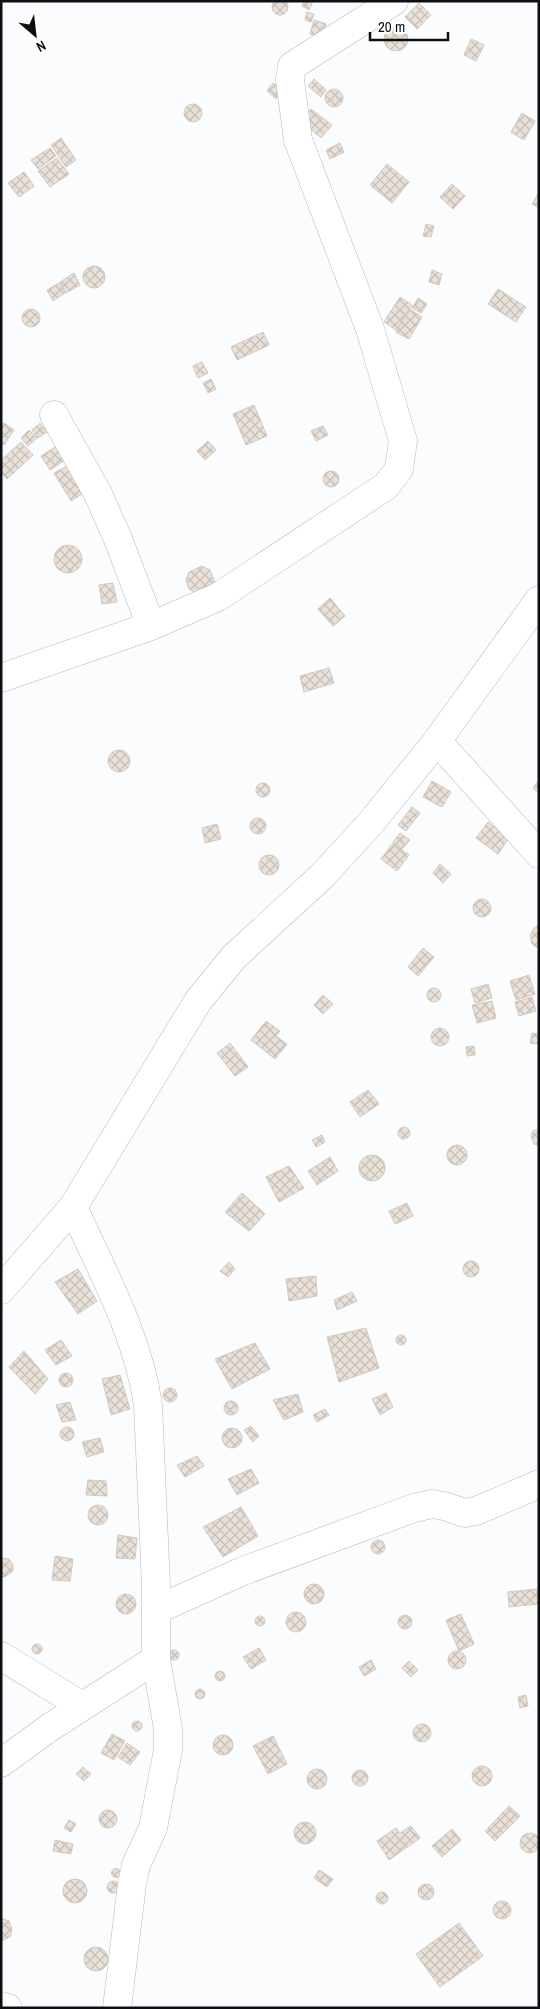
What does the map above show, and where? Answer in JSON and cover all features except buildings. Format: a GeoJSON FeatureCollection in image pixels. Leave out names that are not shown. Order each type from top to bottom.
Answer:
{"type":"FeatureCollection","features":[{"type":"Feature","properties":{"kind":"street"},"geometry":{"type":"LineString","coordinates":[[1,678],[151,626],[218,597],[386,486],[399,469],[403,441],[370,329],[298,140],[290,80],[292,66],[394,1]]}},
{"type":"Feature","properties":{"kind":"street"},"geometry":{"type":"LineString","coordinates":[[54,415],[98,494],[118,539],[151,626]]}},
{"type":"Feature","properties":{"kind":"street"},"geometry":{"type":"LineString","coordinates":[[1,1290],[73,1207],[198,1001],[234,957],[322,876],[362,832],[531,624],[539,600]]}},
{"type":"Feature","properties":{"kind":"street"},"geometry":{"type":"LineString","coordinates":[[437,742],[539,854]]}},
{"type":"Feature","properties":{"kind":"street"},"geometry":{"type":"LineString","coordinates":[[73,1207],[133,1339],[145,1379],[148,1405],[156,1610],[156,1659],[168,1729],[168,1750],[153,1828],[136,1865],[134,1875],[117,2008]]}},
{"type":"Feature","properties":{"kind":"street"},"geometry":{"type":"LineString","coordinates":[[156,1610],[243,1571],[414,1508],[432,1504],[465,1513],[476,1511],[539,1484]]}},
{"type":"Feature","properties":{"kind":"street"},"geometry":{"type":"LineString","coordinates":[[1,1656],[82,1706]]}},
{"type":"Feature","properties":{"kind":"street"},"geometry":{"type":"LineString","coordinates":[[1,1763],[49,1728],[156,1659]]}},
{"type":"Feature","properties":{"kind":"street"},"geometry":{"type":"LineString","coordinates":[[1,2006],[8,2008]]}}]}
